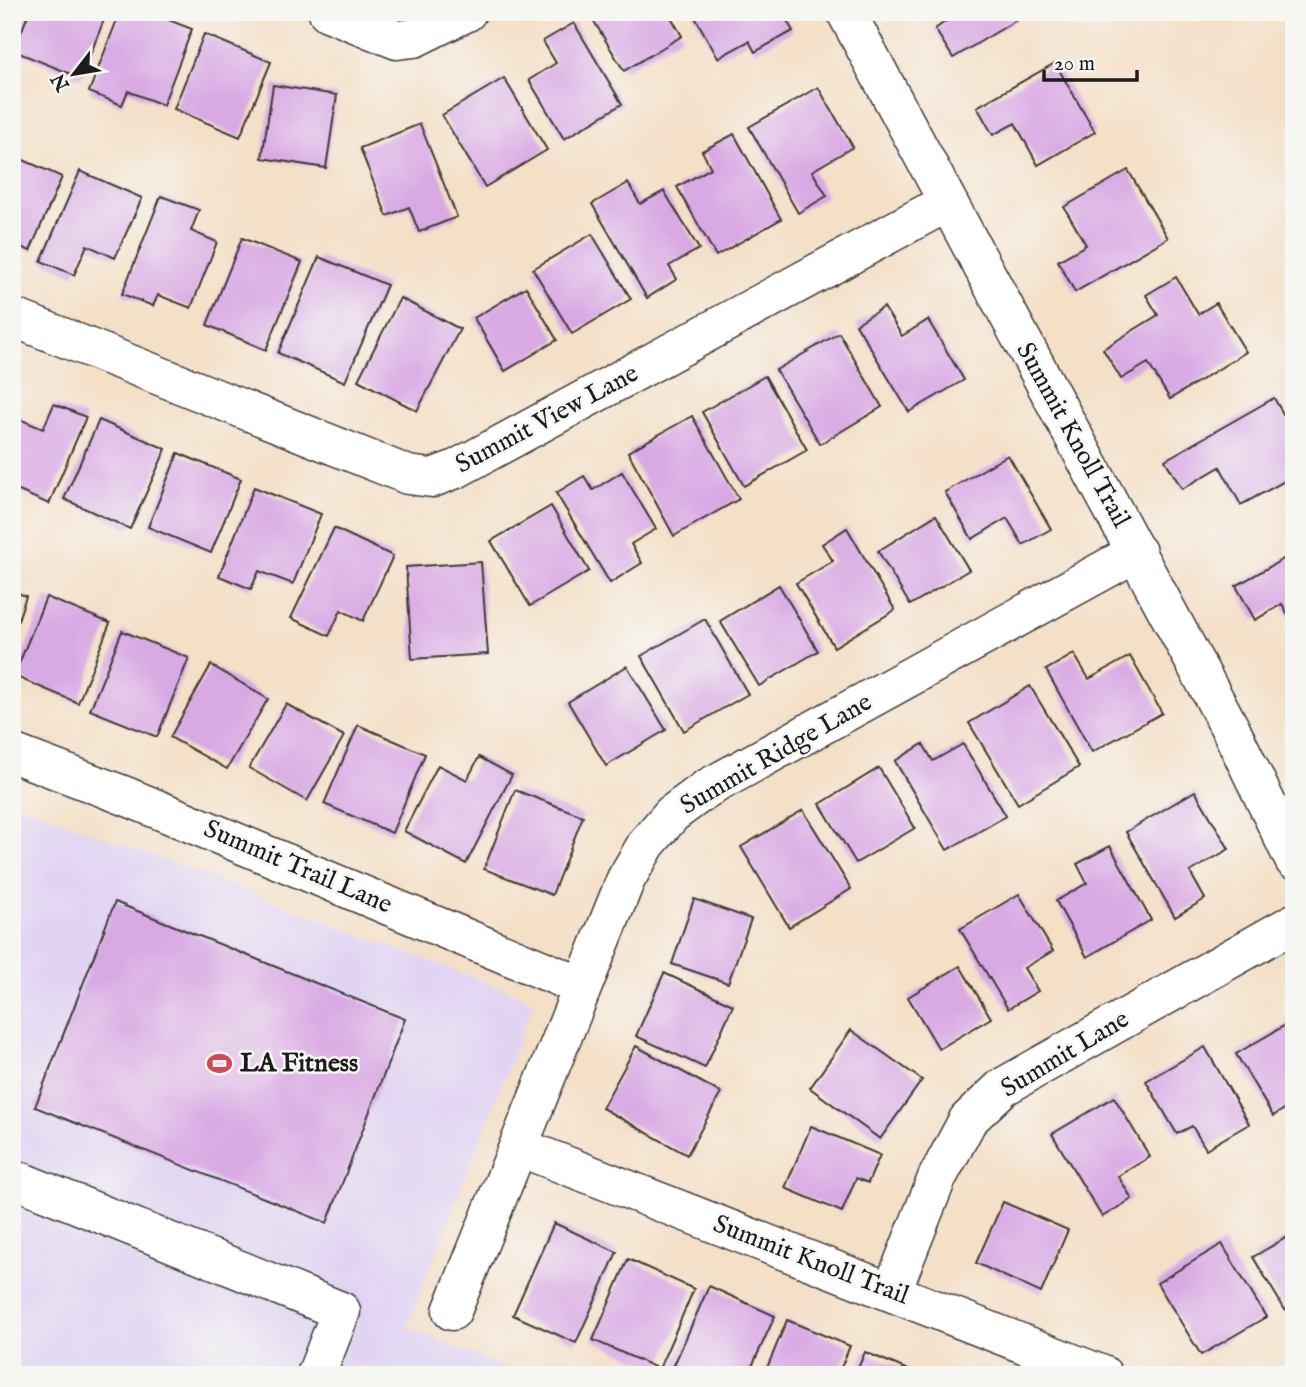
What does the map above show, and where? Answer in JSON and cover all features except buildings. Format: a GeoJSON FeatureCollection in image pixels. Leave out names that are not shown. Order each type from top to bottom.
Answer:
{"type":"FeatureCollection","features":[{"type":"Feature","properties":{"kind":"street"},"geometry":{"type":"LineString","coordinates":[[328,12],[397,40],[414,37],[467,12]]}},
{"type":"Feature","properties":{"kind":"street","name":"Summit Knoll Trail"},"geometry":{"type":"LineString","coordinates":[[846,12],[946,203],[1137,552],[1231,730],[1294,860]]}},
{"type":"Feature","properties":{"kind":"street","name":"Summit View Lane"},"geometry":{"type":"LineString","coordinates":[[12,317],[408,475],[432,478],[456,470],[946,203]]}},
{"type":"Feature","properties":{"kind":"street","name":"Summit Ridge Lane"},"geometry":{"type":"LineString","coordinates":[[452,1311],[626,879],[647,844],[672,814],[740,769],[1137,552]]}},
{"type":"Feature","properties":{"kind":"street","name":"Summit Trail Lane"},"geometry":{"type":"LineString","coordinates":[[12,753],[128,797],[582,986]]}},
{"type":"Feature","properties":{"kind":"street","name":"Summit Lane"},"geometry":{"type":"LineString","coordinates":[[892,1291],[937,1178],[968,1120],[1003,1087],[1294,923]]}},
{"type":"Feature","properties":{"kind":"street","name":"Summit Knoll Trail"},"geometry":{"type":"LineString","coordinates":[[519,1147],[1103,1375]]}},
{"type":"Feature","properties":{"kind":"street"},"geometry":{"type":"LineString","coordinates":[[16,1188],[341,1311],[316,1375]]}},
{"type":"Feature","properties":{"kind":"shaded area"},"geometry":{"type":"Polygon","coordinates":[[[12,802],[534,1001],[407,1327],[523,1375],[12,1375],[12,802]]]}},
{"type":"Feature","properties":{"kind":"place","name":"LA Fitness"},"geometry":{"type":"Point","coordinates":[220,1063]}}]}
